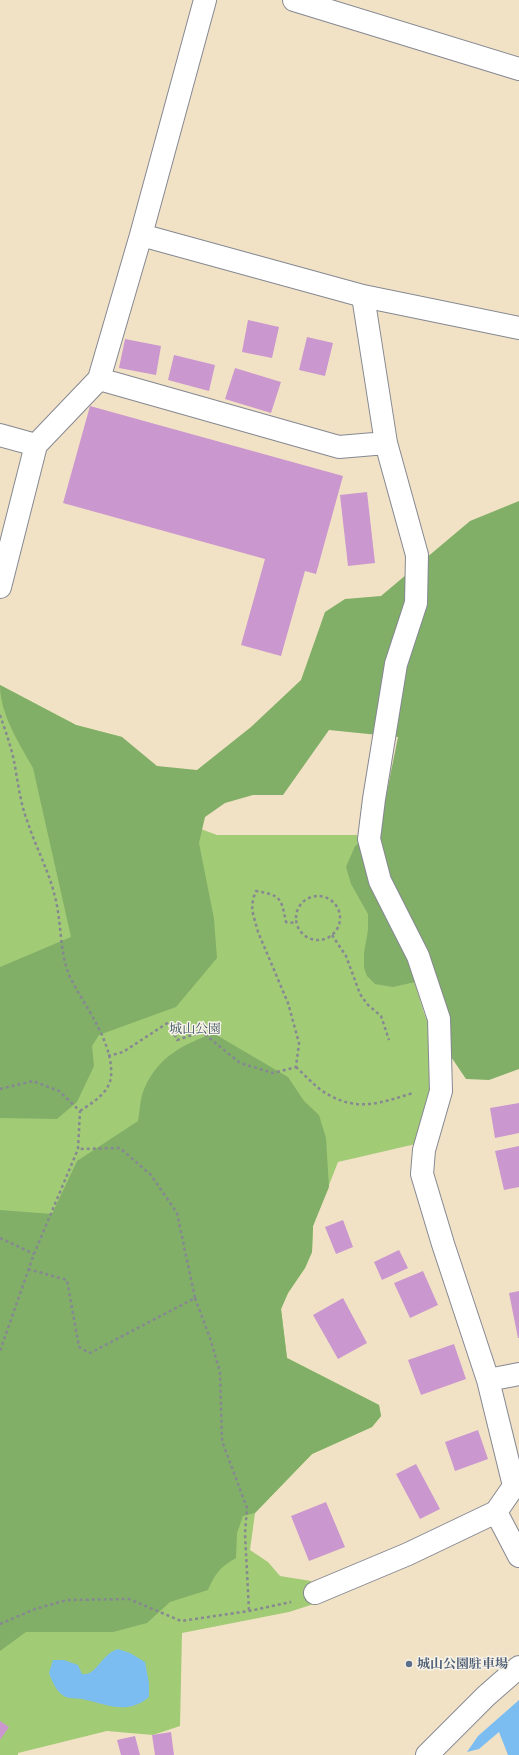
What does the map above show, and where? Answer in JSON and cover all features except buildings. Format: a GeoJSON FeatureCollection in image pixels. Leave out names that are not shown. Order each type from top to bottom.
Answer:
{"type":"FeatureCollection","features":[{"type":"Feature","properties":{"kind":"street"},"geometry":{"type":"LineString","coordinates":[[1,582],[36,445],[99,378],[141,235],[205,0]]}},
{"type":"Feature","properties":{"kind":"street"},"geometry":{"type":"LineString","coordinates":[[294,0],[519,69]]}},
{"type":"Feature","properties":{"kind":"street"},"geometry":{"type":"LineString","coordinates":[[141,235],[363,296],[519,328]]}},
{"type":"Feature","properties":{"kind":"street"},"geometry":{"type":"LineString","coordinates":[[315,1593],[429,1544],[496,1512],[514,1486],[488,1380],[443,1244],[422,1174],[424,1150],[441,1091],[440,1019],[418,956],[380,881],[369,839],[396,664],[416,603],[417,556],[386,443],[363,296]]}},
{"type":"Feature","properties":{"kind":"street"},"geometry":{"type":"LineString","coordinates":[[99,378],[339,447],[386,443]]}},
{"type":"Feature","properties":{"kind":"street"},"geometry":{"type":"LineString","coordinates":[[0,435],[36,445]]}},
{"type":"Feature","properties":{"kind":"street"},"geometry":{"type":"LineString","coordinates":[[488,1380],[519,1374]]}},
{"type":"Feature","properties":{"kind":"street"},"geometry":{"type":"LineString","coordinates":[[496,1512],[519,1556]]}},
{"type":"Feature","properties":{"kind":"street"},"geometry":{"type":"LineString","coordinates":[[427,1755],[486,1696],[519,1667]]}},
{"type":"Feature","properties":{"kind":"path"},"geometry":{"type":"LineString","coordinates":[[0,715],[14,760],[20,798],[56,898],[62,947],[70,976],[98,1026],[108,1056],[111,1077],[107,1088],[96,1101],[80,1111]]}},
{"type":"Feature","properties":{"kind":"path"},"geometry":{"type":"LineString","coordinates":[[296,923],[286,922],[282,903],[273,894],[256,890],[252,910],[258,932],[288,1004],[299,1043],[296,1067]]}},
{"type":"Feature","properties":{"kind":"path"},"geometry":{"type":"LineString","coordinates":[[319,895],[326,896],[332,900],[339,911],[340,919],[338,929],[332,934],[318,940],[310,939],[299,930],[296,923],[297,909],[301,903],[307,898],[319,895]]}},
{"type":"Feature","properties":{"kind":"path"},"geometry":{"type":"LineString","coordinates":[[332,934],[346,956],[360,994],[366,1004],[381,1016],[389,1040]]}},
{"type":"Feature","properties":{"kind":"path"},"geometry":{"type":"LineString","coordinates":[[108,1056],[124,1052],[169,1022],[177,1040],[202,1032],[240,1063],[274,1072],[296,1067]]}},
{"type":"Feature","properties":{"kind":"path"},"geometry":{"type":"LineString","coordinates":[[296,1067],[328,1095],[349,1104],[370,1105],[414,1092]]}},
{"type":"Feature","properties":{"kind":"path"},"geometry":{"type":"LineString","coordinates":[[0,1089],[33,1081],[59,1091],[80,1111],[78,1149],[34,1254],[0,1351]]}},
{"type":"Feature","properties":{"kind":"path"},"geometry":{"type":"LineString","coordinates":[[78,1149],[120,1148],[152,1175],[177,1213],[195,1298],[210,1338],[220,1372],[222,1441],[247,1508],[244,1533],[248,1611]]}},
{"type":"Feature","properties":{"kind":"path"},"geometry":{"type":"LineString","coordinates":[[0,1238],[34,1254]]}},
{"type":"Feature","properties":{"kind":"path"},"geometry":{"type":"LineString","coordinates":[[28,1270],[67,1280],[79,1348],[90,1353],[195,1298]]}},
{"type":"Feature","properties":{"kind":"path"},"geometry":{"type":"LineString","coordinates":[[0,1624],[35,1609],[67,1600],[129,1599],[182,1621],[286,1604]]}},
{"type":"Feature","properties":{"kind":"green space"},"geometry":{"type":"Polygon","coordinates":[[[519,501],[519,1069],[489,1080],[466,1079],[441,1042],[415,982],[393,987],[375,984],[367,976],[364,968],[364,953],[368,930],[368,914],[351,884],[346,867],[355,846],[380,826],[398,737],[329,730],[283,795],[253,795],[225,803],[205,817],[199,843],[214,919],[217,958],[176,1007],[99,1035],[92,1046],[94,1066],[77,1102],[57,1119],[0,1118],[0,967],[71,937],[33,768],[11,728],[3,707],[0,685],[76,725],[122,737],[157,766],[197,770],[251,727],[301,680],[325,612],[345,599],[381,596],[470,521],[519,501]]]}},
{"type":"Feature","properties":{"kind":"green space","name":"城山公園"},"geometry":{"type":"Polygon","coordinates":[[[0,685],[76,725],[122,737],[190,825],[217,835],[357,835],[368,882],[406,954],[424,1013],[434,1037],[429,1109],[420,1143],[338,1162],[313,1226],[312,1252],[305,1268],[288,1293],[281,1309],[287,1358],[379,1405],[381,1416],[372,1427],[312,1454],[255,1513],[250,1550],[268,1562],[280,1576],[311,1581],[317,1603],[289,1612],[182,1633],[180,1726],[153,1735],[107,1731],[18,1753],[18,1755],[0,1755],[0,685]]]}},
{"type":"Feature","properties":{"kind":"green space"},"geometry":{"type":"Polygon","coordinates":[[[213,1033],[288,1077],[304,1101],[319,1115],[326,1138],[329,1187],[313,1226],[312,1252],[305,1268],[288,1293],[281,1309],[287,1358],[379,1405],[381,1416],[372,1427],[312,1454],[255,1513],[243,1516],[237,1533],[236,1558],[219,1571],[208,1590],[170,1602],[147,1623],[113,1632],[26,1632],[0,1651],[0,1210],[52,1214],[77,1161],[138,1121],[143,1091],[151,1076],[165,1059],[191,1042],[213,1033]]]}},
{"type":"Feature","properties":{"kind":"water"},"geometry":{"type":"Polygon","coordinates":[[[118,1649],[130,1653],[145,1662],[149,1683],[149,1697],[141,1703],[124,1707],[108,1706],[82,1699],[68,1698],[61,1694],[55,1686],[49,1673],[53,1660],[64,1660],[78,1665],[82,1674],[87,1674],[95,1669],[107,1655],[118,1649]]]}},
{"type":"Feature","properties":{"kind":"water"},"geometry":{"type":"Polygon","coordinates":[[[519,1700],[519,1755],[508,1755],[499,1732],[479,1749],[467,1752],[478,1736],[519,1700]]]}},
{"type":"Feature","properties":{"kind":"place","name":"城山公園駐車場"},"geometry":{"type":"Point","coordinates":[409,1664]}}]}
